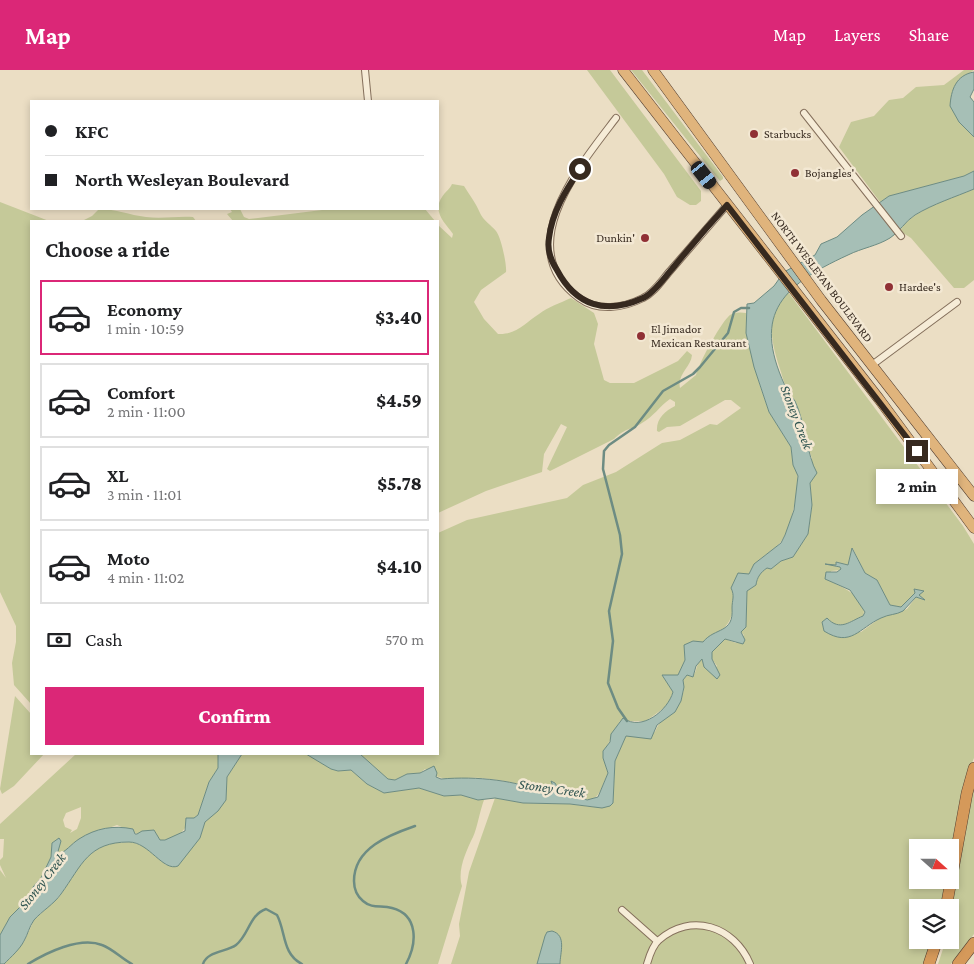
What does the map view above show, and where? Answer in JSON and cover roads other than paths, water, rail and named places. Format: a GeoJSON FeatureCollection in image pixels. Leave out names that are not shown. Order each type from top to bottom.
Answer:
{"type":"FeatureCollection","features":[{"type":"Feature","properties":{"kind":"highway"},"geometry":{"type":"LineString","coordinates":[[622,70],[809,309],[974,528]]}},
{"type":"Feature","properties":{"kind":"highway","name":"NORTH WESLEYAN BOULEVARD"},"geometry":{"type":"LineString","coordinates":[[653,70],[821,300],[974,496]]}},
{"type":"Feature","properties":{"kind":"highway"},"geometry":{"type":"LineString","coordinates":[[927,464],[941,453]]}},
{"type":"Feature","properties":{"kind":"highway"},"geometry":{"type":"LineString","coordinates":[[948,899],[967,793],[974,768]]}},
{"type":"Feature","properties":{"kind":"highway"},"geometry":{"type":"LineString","coordinates":[[958,964],[974,943]]}},
{"type":"Feature","properties":{"kind":"highway"},"geometry":{"type":"LineString","coordinates":[[929,964],[934,949]]}},
{"type":"Feature","properties":{"kind":"street"},"geometry":{"type":"LineString","coordinates":[[365,70],[368,100]]}},
{"type":"Feature","properties":{"kind":"street"},"geometry":{"type":"LineString","coordinates":[[804,113],[901,236]]}},
{"type":"Feature","properties":{"kind":"street"},"geometry":{"type":"LineString","coordinates":[[616,118],[561,199],[553,218],[549,238],[552,262],[564,282],[580,299],[610,308],[644,298],[727,205]]}},
{"type":"Feature","properties":{"kind":"street"},"geometry":{"type":"LineString","coordinates":[[872,365],[958,302]]}},
{"type":"Feature","properties":{"kind":"street"},"geometry":{"type":"LineString","coordinates":[[622,910],[657,941]]}},
{"type":"Feature","properties":{"kind":"street"},"geometry":{"type":"LineString","coordinates":[[647,964],[657,941],[672,931],[692,925],[711,926],[730,936],[744,952],[750,964]]}},
{"type":"Feature","properties":{"kind":"water"},"geometry":{"type":"Polygon","coordinates":[[[974,72],[974,89],[970,97],[974,102],[974,137],[959,122],[950,106],[953,89],[956,84],[963,76],[974,72]]]}},
{"type":"Feature","properties":{"kind":"water","name":"Stoney Creek"},"geometry":{"type":"Polygon","coordinates":[[[974,171],[974,189],[922,211],[908,220],[894,236],[853,253],[804,279],[788,293],[778,307],[772,324],[772,343],[777,366],[788,392],[798,409],[817,473],[810,483],[812,505],[808,534],[793,557],[781,561],[771,569],[767,568],[758,577],[756,585],[747,591],[746,627],[741,632],[745,640],[743,644],[725,639],[712,652],[712,659],[720,675],[717,679],[704,667],[702,659],[696,666],[693,677],[687,675],[683,680],[684,687],[681,701],[675,712],[657,725],[651,739],[626,736],[615,761],[613,803],[610,806],[602,808],[570,804],[523,803],[495,798],[478,800],[461,795],[444,796],[419,788],[384,793],[367,784],[351,770],[338,771],[331,769],[308,755],[361,755],[388,779],[395,780],[407,774],[420,773],[434,766],[437,773],[436,777],[441,779],[496,780],[523,785],[549,794],[554,789],[551,781],[555,783],[559,790],[569,789],[579,798],[587,794],[585,799],[587,800],[598,797],[608,773],[603,758],[603,751],[610,742],[611,734],[623,718],[630,722],[646,721],[666,706],[673,692],[662,675],[678,675],[685,660],[684,645],[693,641],[703,642],[727,626],[732,616],[733,596],[731,588],[738,573],[749,574],[754,564],[781,543],[794,510],[798,476],[793,465],[791,447],[769,412],[754,367],[746,333],[747,304],[754,303],[774,286],[784,272],[815,255],[821,244],[837,237],[862,215],[889,196],[964,176],[974,171]]]}},
{"type":"Feature","properties":{"kind":"water"},"geometry":{"type":"Polygon","coordinates":[[[852,548],[865,573],[877,580],[890,605],[901,607],[915,593],[914,589],[924,591],[919,595],[925,600],[916,597],[903,611],[881,618],[854,635],[841,638],[824,631],[822,622],[827,618],[841,625],[863,616],[865,612],[850,590],[825,579],[826,572],[837,572],[841,569],[840,567],[825,564],[836,565],[836,562],[848,565],[852,548]]]}},
{"type":"Feature","properties":{"kind":"water","name":"Stoney Creek"},"geometry":{"type":"Polygon","coordinates":[[[218,755],[241,755],[227,777],[226,800],[218,811],[205,822],[200,838],[178,866],[172,867],[167,865],[136,843],[115,843],[104,846],[88,857],[58,898],[34,920],[18,950],[4,964],[0,964],[0,935],[10,917],[31,896],[33,887],[41,878],[51,857],[52,843],[59,838],[61,841],[57,855],[85,835],[105,828],[133,829],[135,834],[154,830],[160,840],[165,840],[185,831],[186,818],[194,818],[198,815],[209,782],[218,768],[218,755]]]}},
{"type":"Feature","properties":{"kind":"water"},"geometry":{"type":"Polygon","coordinates":[[[552,931],[560,936],[561,940],[560,964],[537,964],[545,936],[547,932],[552,931]]]}},
{"type":"Feature","properties":{"kind":"waterway"},"geometry":{"type":"LineString","coordinates":[[627,721],[618,708],[608,683],[613,641],[609,611],[622,554],[620,535],[603,469],[604,451],[609,445],[635,427],[663,391],[693,374],[700,367],[728,333],[734,312],[741,308],[749,308]]}},
{"type":"Feature","properties":{"kind":"waterway"},"geometry":{"type":"LineString","coordinates":[[406,964],[414,939],[411,924],[407,917],[392,908],[373,906],[366,903],[355,890],[354,881],[356,870],[366,851],[384,839],[415,826]]}},
{"type":"Feature","properties":{"kind":"waterway"},"geometry":{"type":"LineString","coordinates":[[203,964],[213,954],[236,945],[244,936],[252,920],[266,909],[277,915],[291,955],[302,964]]}},
{"type":"Feature","properties":{"kind":"waterway"},"geometry":{"type":"LineString","coordinates":[[28,964],[64,947],[84,943],[102,945],[132,964]]}},
{"type":"Feature","properties":{"kind":"place","name":"Starbucks"},"geometry":{"type":"Point","coordinates":[754,134]}},
{"type":"Feature","properties":{"kind":"place","name":"Bojangles'"},"geometry":{"type":"Point","coordinates":[795,173]}},
{"type":"Feature","properties":{"kind":"place","name":"Dunkin'"},"geometry":{"type":"Point","coordinates":[645,238]}},
{"type":"Feature","properties":{"kind":"place","name":"Hardee's"},"geometry":{"type":"Point","coordinates":[889,287]}},
{"type":"Feature","properties":{"kind":"place","name":"El Jimador Mexican Restaurant"},"geometry":{"type":"Point","coordinates":[641,336]}}]}
